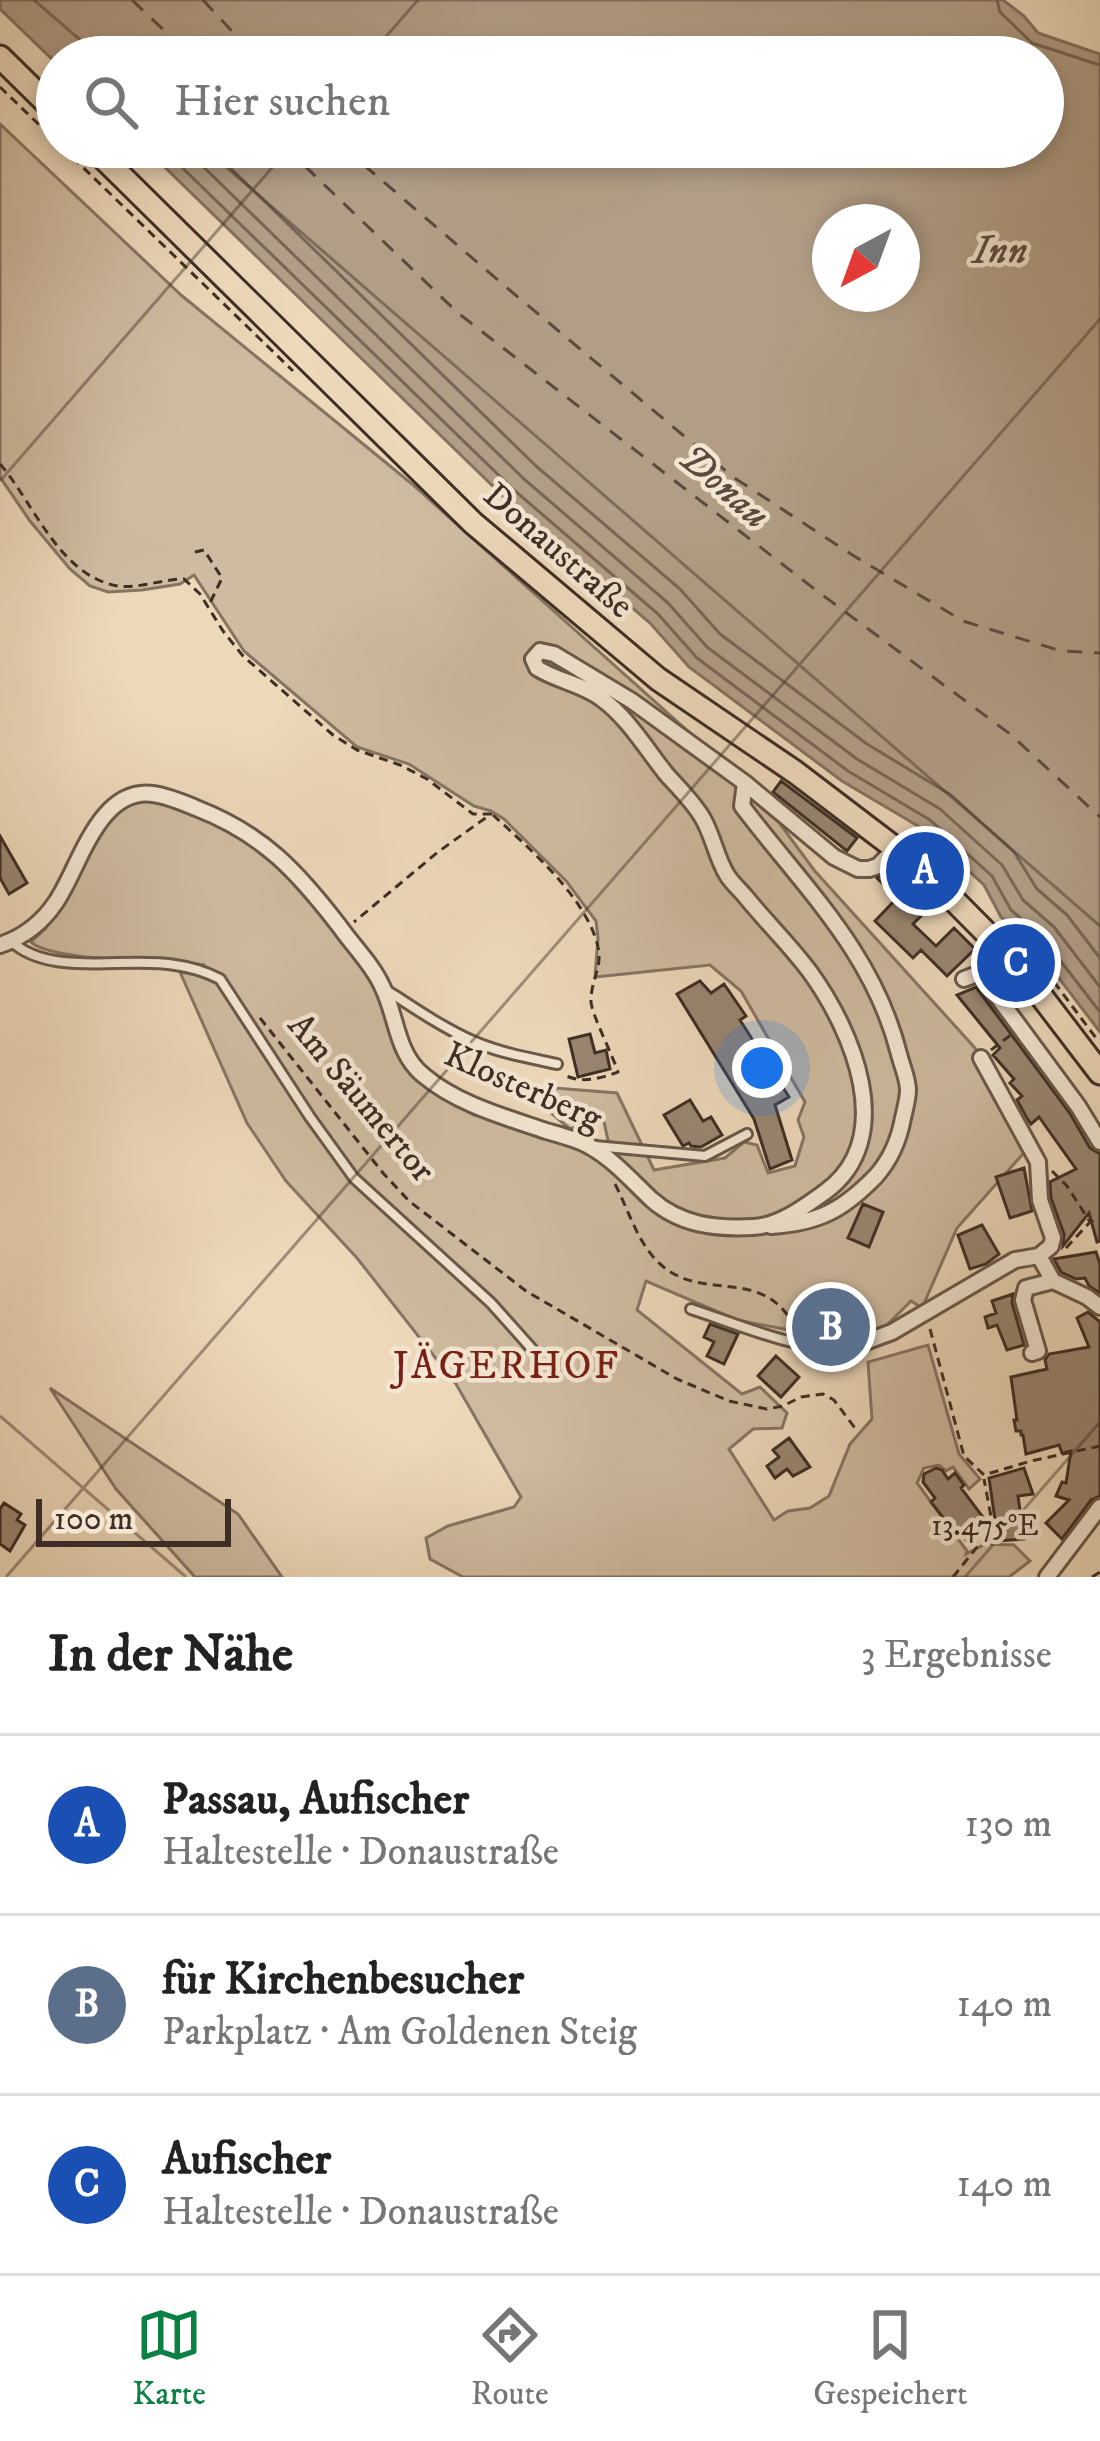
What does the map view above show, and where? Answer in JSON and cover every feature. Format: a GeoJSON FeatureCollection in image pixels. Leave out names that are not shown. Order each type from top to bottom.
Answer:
{"type":"FeatureCollection","features":[{"type":"Feature","properties":{"kind":"main road"},"geometry":{"type":"LineString","coordinates":[[0,57],[36,92]]}},
{"type":"Feature","properties":{"kind":"main road","name":"Donaustraße"},"geometry":{"type":"LineString","coordinates":[[113,168],[473,523],[658,679],[795,772],[925,872],[1016,963],[1100,1073]]}},
{"type":"Feature","properties":{"kind":"street"},"geometry":{"type":"LineString","coordinates":[[766,1227],[831,1188],[861,1144],[862,1094],[846,1032],[808,970],[727,875],[702,817],[628,726],[596,695],[537,668],[533,659],[540,651],[554,654],[611,687],[745,783],[834,857],[859,869],[878,866],[895,848]]}},
{"type":"Feature","properties":{"kind":"street","name":"Klosterberg"},"geometry":{"type":"LineString","coordinates":[[6,943],[38,924],[54,905],[94,832],[125,797],[144,793],[183,803],[247,831],[300,878],[371,966],[384,988],[404,1053],[419,1072],[446,1092],[594,1150],[680,1218],[714,1226],[806,1222],[842,1208],[892,1155],[908,1088],[892,1024],[862,962],[812,890],[742,806],[745,783]]}},
{"type":"Feature","properties":{"kind":"street"},"geometry":{"type":"LineString","coordinates":[[964,979],[980,973],[1100,1142]]}},
{"type":"Feature","properties":{"kind":"street"},"geometry":{"type":"LineString","coordinates":[[846,1349],[892,1331],[1015,1260],[1039,1256],[1051,1246],[1053,1238],[1040,1200],[1038,1162],[981,1058]]}},
{"type":"Feature","properties":{"kind":"street"},"geometry":{"type":"LineString","coordinates":[[1039,1256],[1053,1281],[1100,1307]]}},
{"type":"Feature","properties":{"kind":"street"},"geometry":{"type":"LineString","coordinates":[[1032,1353],[1039,1352],[1023,1300],[1026,1288],[1053,1281]]}},
{"type":"Feature","properties":{"kind":"street"},"geometry":{"type":"LineString","coordinates":[[1047,1577],[1100,1507]]}},
{"type":"Feature","properties":{"kind":"lane"},"geometry":{"type":"LineString","coordinates":[[6,943],[50,961],[172,964],[220,979],[354,1178],[491,1303],[532,1349]]}},
{"type":"Feature","properties":{"kind":"lane"},"geometry":{"type":"LineString","coordinates":[[384,988],[476,1042],[557,1064]]}},
{"type":"Feature","properties":{"kind":"lane"},"geometry":{"type":"LineString","coordinates":[[594,1150],[705,1156],[747,1134]]}},
{"type":"Feature","properties":{"kind":"lane"},"geometry":{"type":"LineString","coordinates":[[691,1310],[803,1344],[846,1349]]}},
{"type":"Feature","properties":{"kind":"path"},"geometry":{"type":"LineString","coordinates":[[0,87],[36,122]]}},
{"type":"Feature","properties":{"kind":"path"},"geometry":{"type":"LineString","coordinates":[[0,464],[54,539],[87,573],[118,586],[184,579],[243,656],[333,735],[427,779],[473,814],[491,814],[561,884],[598,945],[600,969],[592,1010],[618,1072],[587,1081],[561,1074],[557,1064]]}},
{"type":"Feature","properties":{"kind":"path"},"geometry":{"type":"LineString","coordinates":[[195,552],[204,550],[222,578],[208,606]]}},
{"type":"Feature","properties":{"kind":"path"},"geometry":{"type":"LineString","coordinates":[[343,931],[491,814]]}},
{"type":"Feature","properties":{"kind":"path"},"geometry":{"type":"LineString","coordinates":[[1049,977],[1100,1043]]}},
{"type":"Feature","properties":{"kind":"path","name":"Am Säumertor"},"geometry":{"type":"LineString","coordinates":[[256,1014],[409,1202],[526,1291],[677,1379],[729,1401],[766,1409],[823,1394],[834,1400],[855,1428]]}},
{"type":"Feature","properties":{"kind":"path"},"geometry":{"type":"LineString","coordinates":[[594,1150],[656,1261],[696,1283],[751,1288],[788,1311],[803,1344]]}},
{"type":"Feature","properties":{"kind":"path"},"geometry":{"type":"LineString","coordinates":[[1038,1162],[1060,1177],[1090,1222]]}},
{"type":"Feature","properties":{"kind":"path"},"geometry":{"type":"LineString","coordinates":[[1063,1251],[1090,1222],[1100,1218]]}},
{"type":"Feature","properties":{"kind":"path"},"geometry":{"type":"LineString","coordinates":[[926,1313],[964,1456],[984,1475],[992,1522],[953,1577]]}},
{"type":"Feature","properties":{"kind":"path"},"geometry":{"type":"LineString","coordinates":[[984,1475],[1100,1446]]}},
{"type":"Feature","properties":{"kind":"path"},"geometry":{"type":"LineString","coordinates":[[1092,1577],[1100,1572]]}},
{"type":"Feature","properties":{"kind":"shaded area"},"geometry":{"type":"Polygon","coordinates":[[[0,124],[36,158],[36,168],[47,168],[181,295],[412,484],[758,794],[814,870],[975,1048],[1030,1146],[957,1228],[922,1308],[911,1301],[882,1330],[860,1337],[857,1312],[803,1310],[789,1330],[737,1320],[646,1281],[637,1310],[742,1394],[760,1387],[787,1413],[782,1428],[753,1429],[729,1449],[774,1520],[829,1496],[850,1444],[872,1419],[868,1362],[928,1345],[959,1454],[980,1479],[969,1489],[953,1467],[946,1471],[939,1465],[924,1468],[917,1483],[966,1554],[985,1544],[1014,1545],[1030,1561],[1009,1577],[463,1577],[430,1559],[426,1538],[448,1526],[514,1507],[521,1497],[456,1384],[357,1258],[286,1181],[247,1123],[180,972],[214,978],[204,965],[63,954],[31,942],[46,928],[105,823],[120,808],[138,800],[155,800],[261,846],[365,967],[387,1009],[399,1056],[439,1093],[474,1115],[603,1144],[608,1140],[603,1118],[570,1129],[518,1085],[617,1093],[654,1170],[725,1158],[744,1142],[757,1145],[768,1173],[795,1166],[804,1137],[798,1120],[805,1102],[741,991],[710,965],[595,977],[596,921],[567,882],[504,819],[474,806],[409,764],[357,747],[244,651],[194,575],[180,584],[142,590],[108,592],[90,586],[30,521],[0,477],[0,124]]]}},
{"type":"Feature","properties":{"kind":"shaded area"},"geometry":{"type":"Polygon","coordinates":[[[50,1388],[238,1514],[282,1577],[195,1577],[116,1489],[50,1388]]]}},
{"type":"Feature","properties":{"kind":"water"},"geometry":{"type":"Polygon","coordinates":[[[0,0],[1003,0],[1047,36],[36,36],[36,44],[0,9],[0,0]]]}},
{"type":"Feature","properties":{"kind":"water"},"geometry":{"type":"Polygon","coordinates":[[[1064,42],[1100,54],[1100,1032],[1033,944],[1001,917],[984,885],[923,829],[842,781],[689,667],[650,623],[506,499],[166,168],[1064,168],[1064,42]]]}},
{"type":"Feature","properties":{"kind":"building"},"geometry":{"type":"Polygon","coordinates":[[[781,781],[857,838],[847,851],[773,792],[781,781]]]}},
{"type":"Feature","properties":{"kind":"building"},"geometry":{"type":"Polygon","coordinates":[[[0,836],[27,883],[9,894],[0,878],[0,836]]]}},
{"type":"Feature","properties":{"kind":"building"},"geometry":{"type":"Polygon","coordinates":[[[894,866],[934,903],[913,924],[936,946],[954,928],[975,949],[947,976],[921,950],[913,958],[875,921],[897,898],[877,878],[894,866]]]}},
{"type":"Feature","properties":{"kind":"building"},"geometry":{"type":"Polygon","coordinates":[[[700,981],[711,993],[724,984],[746,1016],[740,1020],[789,1097],[775,1105],[792,1160],[770,1169],[754,1119],[677,994],[700,981]]]}},
{"type":"Feature","properties":{"kind":"building"},"geometry":{"type":"Polygon","coordinates":[[[976,987],[1069,1112],[1090,1148],[1100,1154],[1100,1241],[1089,1213],[1063,1246],[1050,1182],[1076,1169],[1039,1117],[1031,1124],[1028,1120],[1017,1100],[1022,1096],[1010,1083],[1014,1079],[993,1055],[1000,1048],[957,995],[976,987]]]}},
{"type":"Feature","properties":{"kind":"building"},"geometry":{"type":"Polygon","coordinates":[[[590,1034],[595,1053],[606,1050],[610,1069],[578,1077],[569,1039],[590,1034]]]}},
{"type":"Feature","properties":{"kind":"building"},"geometry":{"type":"Polygon","coordinates":[[[690,1100],[703,1121],[711,1117],[722,1135],[701,1147],[683,1146],[664,1115],[690,1100]]]}},
{"type":"Feature","properties":{"kind":"building"},"geometry":{"type":"Polygon","coordinates":[[[1024,1168],[1032,1211],[1010,1218],[996,1177],[1024,1168]]]}},
{"type":"Feature","properties":{"kind":"building"},"geometry":{"type":"Polygon","coordinates":[[[863,1204],[883,1212],[869,1247],[848,1238],[863,1204]]]}},
{"type":"Feature","properties":{"kind":"building"},"geometry":{"type":"Polygon","coordinates":[[[982,1225],[999,1254],[970,1269],[958,1235],[982,1225]]]}},
{"type":"Feature","properties":{"kind":"building"},"geometry":{"type":"Polygon","coordinates":[[[1096,1252],[1100,1293],[1085,1278],[1061,1272],[1054,1259],[1096,1252]]]}},
{"type":"Feature","properties":{"kind":"building"},"geometry":{"type":"Polygon","coordinates":[[[1013,1294],[1024,1345],[1007,1350],[997,1325],[988,1328],[985,1317],[996,1313],[992,1301],[1013,1294]]]}},
{"type":"Feature","properties":{"kind":"building"},"geometry":{"type":"Polygon","coordinates":[[[1088,1312],[1100,1322],[1100,1496],[1091,1500],[1062,1539],[1046,1523],[1069,1500],[1056,1496],[1062,1482],[1066,1483],[1071,1451],[1062,1453],[1059,1445],[1026,1454],[1023,1435],[1016,1431],[1011,1377],[1047,1369],[1049,1354],[1089,1347],[1077,1318],[1088,1312]]]}},
{"type":"Feature","properties":{"kind":"building"},"geometry":{"type":"Polygon","coordinates":[[[710,1324],[738,1334],[724,1364],[707,1356],[714,1342],[704,1337],[710,1324]]]}},
{"type":"Feature","properties":{"kind":"building"},"geometry":{"type":"Polygon","coordinates":[[[776,1356],[799,1377],[781,1397],[758,1376],[776,1356]]]}},
{"type":"Feature","properties":{"kind":"building"},"geometry":{"type":"Polygon","coordinates":[[[789,1438],[810,1467],[793,1476],[787,1469],[775,1478],[767,1466],[779,1457],[773,1450],[789,1438]]]}},
{"type":"Feature","properties":{"kind":"building"},"geometry":{"type":"Polygon","coordinates":[[[936,1468],[948,1479],[955,1473],[988,1524],[966,1540],[931,1502],[935,1498],[923,1482],[924,1474],[936,1468]]]}},
{"type":"Feature","properties":{"kind":"building"},"geometry":{"type":"Polygon","coordinates":[[[1024,1468],[1033,1494],[1018,1496],[1024,1539],[998,1541],[989,1478],[1024,1468]]]}},
{"type":"Feature","properties":{"kind":"building"},"geometry":{"type":"Polygon","coordinates":[[[4,1503],[21,1514],[17,1520],[25,1525],[10,1551],[0,1544],[4,1503]]]}},
{"type":"Feature","properties":{"kind":"ferry route"},"geometry":{"type":"LineString","coordinates":[[132,0],[170,36]]}},
{"type":"Feature","properties":{"kind":"ferry route"},"geometry":{"type":"LineString","coordinates":[[203,0],[236,36]]}},
{"type":"Feature","properties":{"kind":"ferry route"},"geometry":{"type":"LineString","coordinates":[[307,168],[458,313],[1010,734],[1100,817]]}},
{"type":"Feature","properties":{"kind":"ferry route"},"geometry":{"type":"LineString","coordinates":[[367,168],[733,477],[963,621],[1061,651],[1100,653]]}},
{"type":"Feature","properties":{"kind":"place","name":"Passau, Aufischer"},"geometry":{"type":"Point","coordinates":[925,871]}},
{"type":"Feature","properties":{"kind":"place","name":"Aufischer"},"geometry":{"type":"Point","coordinates":[1016,963]}},
{"type":"Feature","properties":{"kind":"place","name":"für Kirchenbesucher"},"geometry":{"type":"Point","coordinates":[831,1327]}},
{"type":"Feature","properties":{"kind":"district","name":"JÄGERHOF"},"geometry":{"type":"Point","coordinates":[507,1366]}},
{"type":"Feature","properties":{"kind":"water label","name":"Inn"},"geometry":{"type":"Point","coordinates":[1000,251]}},
{"type":"Feature","properties":{"kind":"water label","name":"Donau"},"geometry":{"type":"Point","coordinates":[724,487]}}]}
